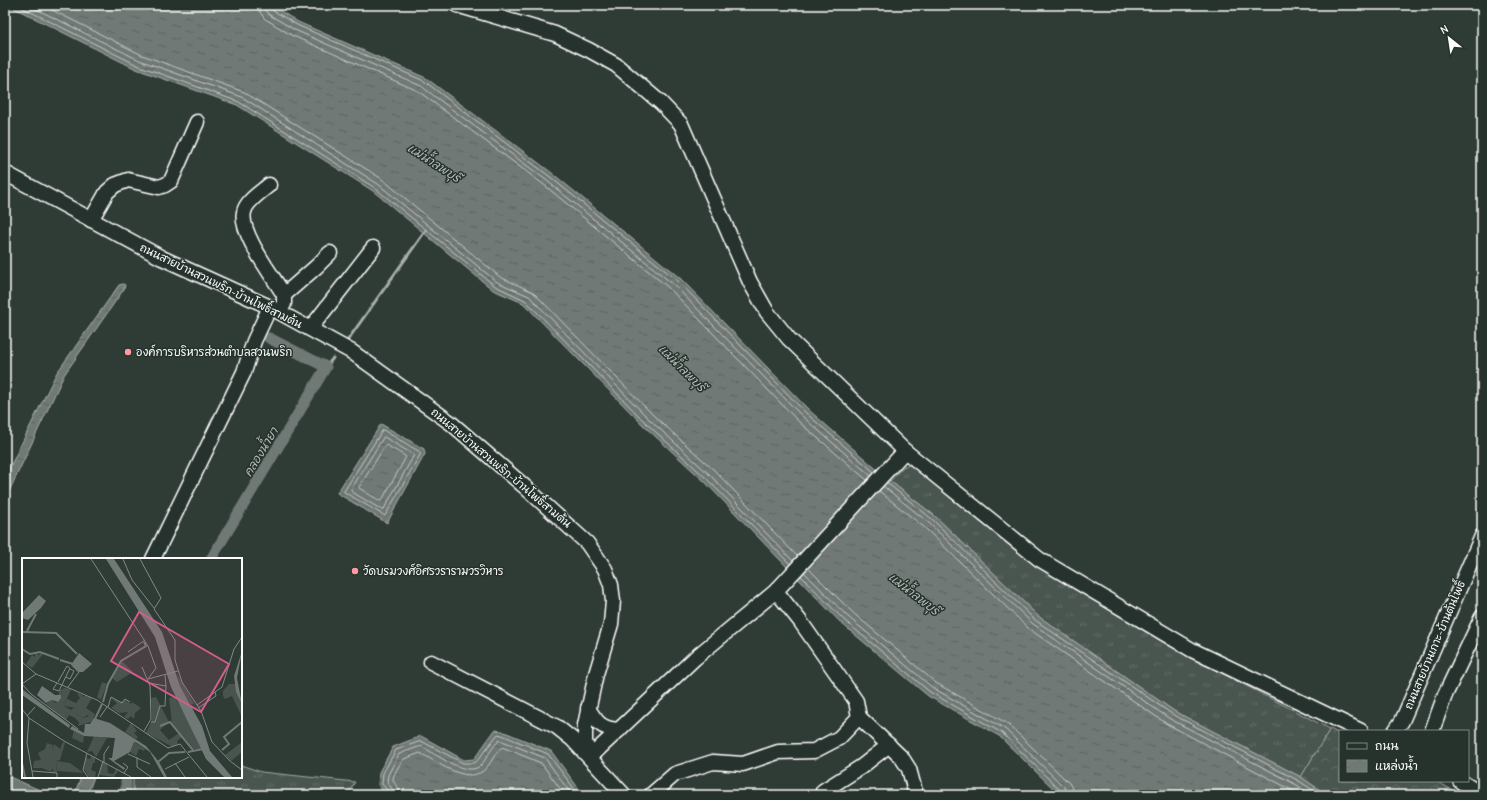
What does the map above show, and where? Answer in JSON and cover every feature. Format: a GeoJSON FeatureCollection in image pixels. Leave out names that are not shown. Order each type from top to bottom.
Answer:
{"type":"FeatureCollection","features":[{"type":"Feature","properties":{"kind":"street"},"geometry":{"type":"LineString","coordinates":[[457,5],[555,34],[589,50],[616,65],[641,84],[661,103],[680,124],[750,282],[767,312],[790,339],[905,451],[1039,558],[1192,650],[1359,730]]}},
{"type":"Feature","properties":{"kind":"street"},"geometry":{"type":"LineString","coordinates":[[91,220],[107,192],[115,185],[128,180],[159,187],[171,181],[197,122]]}},
{"type":"Feature","properties":{"kind":"street","name":"ถนนสายบ้านสวนพริก-บ้านโพธิ์สามต้น"},"geometry":{"type":"LineString","coordinates":[[5,173],[162,258],[270,307],[352,352],[451,423],[587,543],[605,569],[611,585],[613,601],[611,624],[596,674],[585,725],[585,742],[590,757]]}},
{"type":"Feature","properties":{"kind":"street"},"geometry":{"type":"LineString","coordinates":[[269,185],[247,205],[244,212],[245,226],[252,244],[284,295],[283,314]]}},
{"type":"Feature","properties":{"kind":"street"},"geometry":{"type":"LineString","coordinates":[[310,329],[373,248]]}},
{"type":"Feature","properties":{"kind":"street"},"geometry":{"type":"LineString","coordinates":[[284,295],[316,267],[330,252]]}},
{"type":"Feature","properties":{"kind":"street"},"geometry":{"type":"LineString","coordinates":[[153,558],[244,372],[254,341],[270,307]]}},
{"type":"Feature","properties":{"kind":"street"},"geometry":{"type":"LineString","coordinates":[[590,757],[695,658],[779,588],[905,451]]}},
{"type":"Feature","properties":{"kind":"street","name":"ถนนสายบ้านเกาะ-บ้านต้นโพธิ์"},"geometry":{"type":"LineString","coordinates":[[1396,730],[1402,721],[1482,536]]}},
{"type":"Feature","properties":{"kind":"street"},"geometry":{"type":"LineString","coordinates":[[779,588],[832,669],[856,701],[859,717],[902,758],[909,770],[916,795]]}},
{"type":"Feature","properties":{"kind":"street"},"geometry":{"type":"LineString","coordinates":[[1432,730],[1445,695],[1482,617]]}},
{"type":"Feature","properties":{"kind":"street"},"geometry":{"type":"LineString","coordinates":[[431,662],[557,727],[572,739],[590,757],[624,795]]}},
{"type":"Feature","properties":{"kind":"street"},"geometry":{"type":"LineString","coordinates":[[588,708],[600,725],[610,730],[619,730]]}},
{"type":"Feature","properties":{"kind":"street"},"geometry":{"type":"LineString","coordinates":[[651,795],[675,774],[712,762],[743,764],[778,752],[814,751],[839,738],[859,717]]}},
{"type":"Feature","properties":{"kind":"street"},"geometry":{"type":"LineString","coordinates":[[823,791],[861,767],[889,745]]}},
{"type":"Feature","properties":{"kind":"street"},"geometry":{"type":"LineString","coordinates":[[1462,782],[1482,794]]}},
{"type":"Feature","properties":{"kind":"green space"},"geometry":{"type":"Polygon","coordinates":[[[912,465],[1034,565],[1171,647],[1330,729],[1301,777],[1174,711],[1038,616],[935,516],[890,481],[904,466],[912,465]]]}},
{"type":"Feature","properties":{"kind":"green space"},"geometry":{"type":"Polygon","coordinates":[[[1330,729],[1339,734],[1339,782],[1438,782],[1461,795],[1327,795],[1301,777],[1330,729]]]}},
{"type":"Feature","properties":{"kind":"green space"},"geometry":{"type":"Polygon","coordinates":[[[242,765],[261,772],[355,782],[347,795],[133,795],[133,778],[242,778],[242,765]]]}},
{"type":"Feature","properties":{"kind":"water","name":"แม่น้ำลพบุรี"},"geometry":{"type":"Polygon","coordinates":[[[8,5],[271,5],[298,22],[426,78],[552,173],[680,278],[810,411],[890,481],[935,516],[1038,616],[1174,711],[1301,777],[1327,795],[1060,795],[999,736],[928,696],[841,623],[704,481],[644,426],[523,303],[493,290],[373,191],[237,105],[136,69],[8,5]]]}},
{"type":"Feature","properties":{"kind":"water"},"geometry":{"type":"Polygon","coordinates":[[[119,285],[125,285],[124,289],[64,375],[5,500],[5,477],[56,374],[119,285]]]}},
{"type":"Feature","properties":{"kind":"water"},"geometry":{"type":"Polygon","coordinates":[[[381,424],[424,449],[425,454],[387,523],[337,493],[381,424]]]}},
{"type":"Feature","properties":{"kind":"water"},"geometry":{"type":"Polygon","coordinates":[[[495,730],[502,731],[551,751],[579,789],[587,795],[386,795],[378,785],[379,772],[393,747],[421,736],[464,760],[474,759],[495,730]]]}},
{"type":"Feature","properties":{"kind":"water"},"geometry":{"type":"Polygon","coordinates":[[[5,775],[51,795],[23,795],[5,789],[5,775]]]}},
{"type":"Feature","properties":{"kind":"water"},"geometry":{"type":"Polygon","coordinates":[[[81,778],[94,778],[87,795],[74,795],[81,778]]]}},
{"type":"Feature","properties":{"kind":"waterway","name":"คลองน้ำยา"},"geometry":{"type":"LineString","coordinates":[[347,341],[426,230]]}},
{"type":"Feature","properties":{"kind":"waterway","name":"คลองน้ำยา"},"geometry":{"type":"LineString","coordinates":[[212,558],[326,367],[269,338]]}},
{"type":"Feature","properties":{"kind":"waterway","name":"คลองน้ำยา"},"geometry":{"type":"LineString","coordinates":[[326,367],[333,358]]}},
{"type":"Feature","properties":{"kind":"waterway","name":"คลองน้ำยา"},"geometry":{"type":"LineString","coordinates":[[126,778],[126,795]]}},
{"type":"Feature","properties":{"kind":"place","name":"องค์การบริหารส่วนตำบลสวนพริก"},"geometry":{"type":"Point","coordinates":[128,352]}},
{"type":"Feature","properties":{"kind":"place","name":"วัดบรมวงศ์อิศรวรารามวรวิหาร"},"geometry":{"type":"Point","coordinates":[355,571]}}]}
